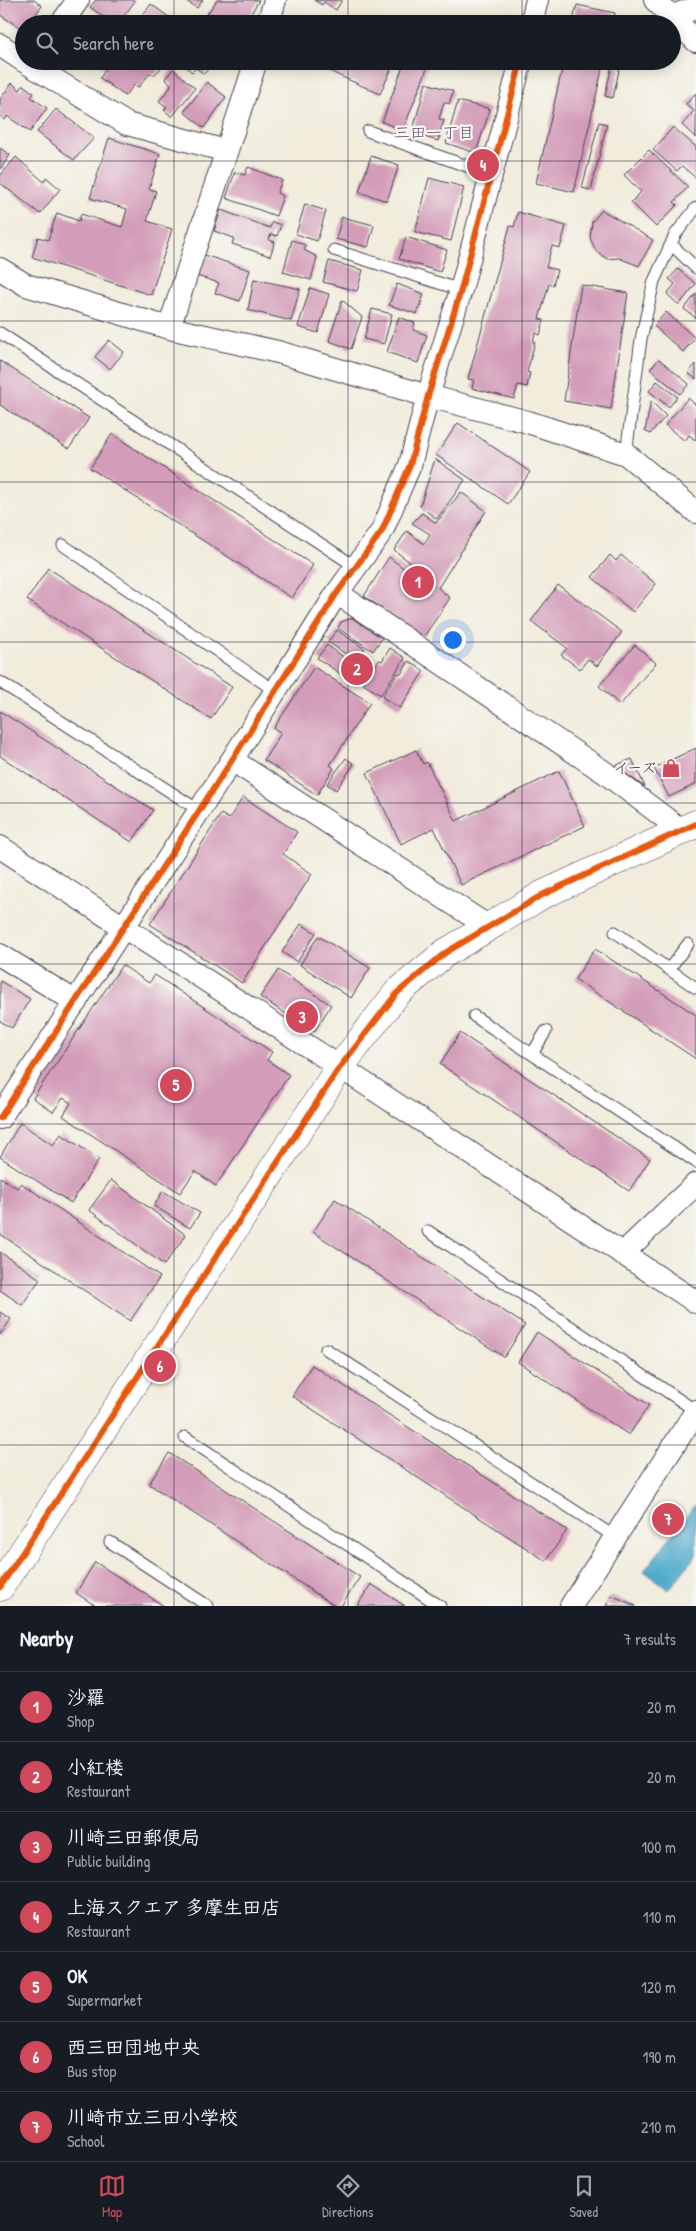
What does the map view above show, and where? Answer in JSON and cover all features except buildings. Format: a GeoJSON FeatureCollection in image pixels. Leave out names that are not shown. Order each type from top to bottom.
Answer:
{"type":"FeatureCollection","features":[{"type":"Feature","properties":{"kind":"street"},"geometry":{"type":"LineString","coordinates":[[67,15],[78,0]]}},
{"type":"Feature","properties":{"kind":"street"},"geometry":{"type":"LineString","coordinates":[[271,15],[275,0]]}},
{"type":"Feature","properties":{"kind":"street"},"geometry":{"type":"LineString","coordinates":[[533,15],[537,0]]}},
{"type":"Feature","properties":{"kind":"street"},"geometry":{"type":"LineString","coordinates":[[655,0],[671,15]]}},
{"type":"Feature","properties":{"kind":"street"},"geometry":{"type":"LineString","coordinates":[[675,15],[696,8]]}},
{"type":"Feature","properties":{"kind":"street"},"geometry":{"type":"LineString","coordinates":[[681,25],[696,41]]}},
{"type":"Feature","properties":{"kind":"street"},"geometry":{"type":"LineString","coordinates":[[0,45],[15,54]]}},
{"type":"Feature","properties":{"kind":"street"},"geometry":{"type":"LineString","coordinates":[[40,70],[126,124],[226,151]]}},
{"type":"Feature","properties":{"kind":"street"},"geometry":{"type":"LineString","coordinates":[[169,328],[253,70]]}},
{"type":"Feature","properties":{"kind":"street"},"geometry":{"type":"LineString","coordinates":[[0,1118],[200,810],[337,593],[382,530],[410,465],[428,396],[461,290],[518,70]]}},
{"type":"Feature","properties":{"kind":"street"},"geometry":{"type":"LineString","coordinates":[[0,269],[26,286],[169,328],[278,352],[428,396],[528,422],[626,454],[696,512]]}},
{"type":"Feature","properties":{"kind":"street"},"geometry":{"type":"LineString","coordinates":[[337,593],[689,827]]}},
{"type":"Feature","properties":{"kind":"street"},"geometry":{"type":"LineString","coordinates":[[232,760],[489,927]]}},
{"type":"Feature","properties":{"kind":"street"},"geometry":{"type":"LineString","coordinates":[[0,1587],[340,1067],[397,993],[445,952],[542,895],[689,827]]}},
{"type":"Feature","properties":{"kind":"street"},"geometry":{"type":"LineString","coordinates":[[0,847],[340,1067],[696,1302]]}},
{"type":"Feature","properties":{"kind":"street"},"geometry":{"type":"LineString","coordinates":[[0,955],[76,1002]]}},
{"type":"Feature","properties":{"kind":"street"},"geometry":{"type":"LineString","coordinates":[[622,1254],[696,1184]]}},
{"type":"Feature","properties":{"kind":"street"},"geometry":{"type":"LineString","coordinates":[[570,1606],[696,1411]]}},
{"type":"Feature","properties":{"kind":"lane"},"geometry":{"type":"LineString","coordinates":[[368,131],[492,175]]}},
{"type":"Feature","properties":{"kind":"lane"},"geometry":{"type":"LineString","coordinates":[[626,454],[641,339],[654,281],[675,235],[696,208]]}},
{"type":"Feature","properties":{"kind":"lane"},"geometry":{"type":"LineString","coordinates":[[672,244],[696,268]]}},
{"type":"Feature","properties":{"kind":"lane"},"geometry":{"type":"LineString","coordinates":[[334,250],[461,290]]}},
{"type":"Feature","properties":{"kind":"lane"},"geometry":{"type":"LineString","coordinates":[[0,333],[356,567]]}},
{"type":"Feature","properties":{"kind":"lane"},"geometry":{"type":"LineString","coordinates":[[62,545],[275,691]]}},
{"type":"Feature","properties":{"kind":"lane"},"geometry":{"type":"LineString","coordinates":[[0,682],[200,810]]}},
{"type":"Feature","properties":{"kind":"lane"},"geometry":{"type":"LineString","coordinates":[[615,932],[696,988]]}},
{"type":"Feature","properties":{"kind":"lane"},"geometry":{"type":"LineString","coordinates":[[669,969],[688,944]]}},
{"type":"Feature","properties":{"kind":"lane"},"geometry":{"type":"LineString","coordinates":[[474,1016],[696,1162]]}},
{"type":"Feature","properties":{"kind":"lane"},"geometry":{"type":"LineString","coordinates":[[532,1054],[546,1031]]}},
{"type":"Feature","properties":{"kind":"lane"},"geometry":{"type":"LineString","coordinates":[[428,1232],[696,1411]]}},
{"type":"Feature","properties":{"kind":"lane"},"geometry":{"type":"LineString","coordinates":[[326,1349],[615,1537]]}},
{"type":"Feature","properties":{"kind":"lane"},"geometry":{"type":"LineString","coordinates":[[185,1437],[440,1606]]}},
{"type":"Feature","properties":{"kind":"lane"},"geometry":{"type":"LineString","coordinates":[[110,1542],[208,1606]]}},
{"type":"Feature","properties":{"kind":"water"},"geometry":{"type":"Polygon","coordinates":[[[696,1504],[696,1555],[669,1590],[644,1571],[696,1504]]]}},
{"type":"Feature","properties":{"kind":"cycle path"},"geometry":{"type":"LineString","coordinates":[[0,1118],[232,760],[337,593],[382,531],[410,465],[428,396],[461,290],[519,70]]}},
{"type":"Feature","properties":{"kind":"cycle path"},"geometry":{"type":"LineString","coordinates":[[0,1587],[340,1067],[397,993],[445,953],[542,895],[696,824]]}},
{"type":"Feature","properties":{"kind":"place","name":"上海スクエア 多摩生田店"},"geometry":{"type":"Point","coordinates":[483,165]}},
{"type":"Feature","properties":{"kind":"place","name":"沙羅"},"geometry":{"type":"Point","coordinates":[418,582]}},
{"type":"Feature","properties":{"kind":"place","name":"小紅楼"},"geometry":{"type":"Point","coordinates":[357,669]}},
{"type":"Feature","properties":{"kind":"place","name":"イーズ"},"geometry":{"type":"Point","coordinates":[671,768]}},
{"type":"Feature","properties":{"kind":"place","name":"川崎三田郵便局"},"geometry":{"type":"Point","coordinates":[302,1017]}},
{"type":"Feature","properties":{"kind":"place","name":"OK"},"geometry":{"type":"Point","coordinates":[176,1085]}},
{"type":"Feature","properties":{"kind":"place","name":"西三田団地中央"},"geometry":{"type":"Point","coordinates":[160,1366]}},
{"type":"Feature","properties":{"kind":"place","name":"川崎市立三田小学校"},"geometry":{"type":"Point","coordinates":[668,1519]}},
{"type":"Feature","properties":{"kind":"district","name":"三田一丁目"},"geometry":{"type":"Point","coordinates":[434,132]}}]}
